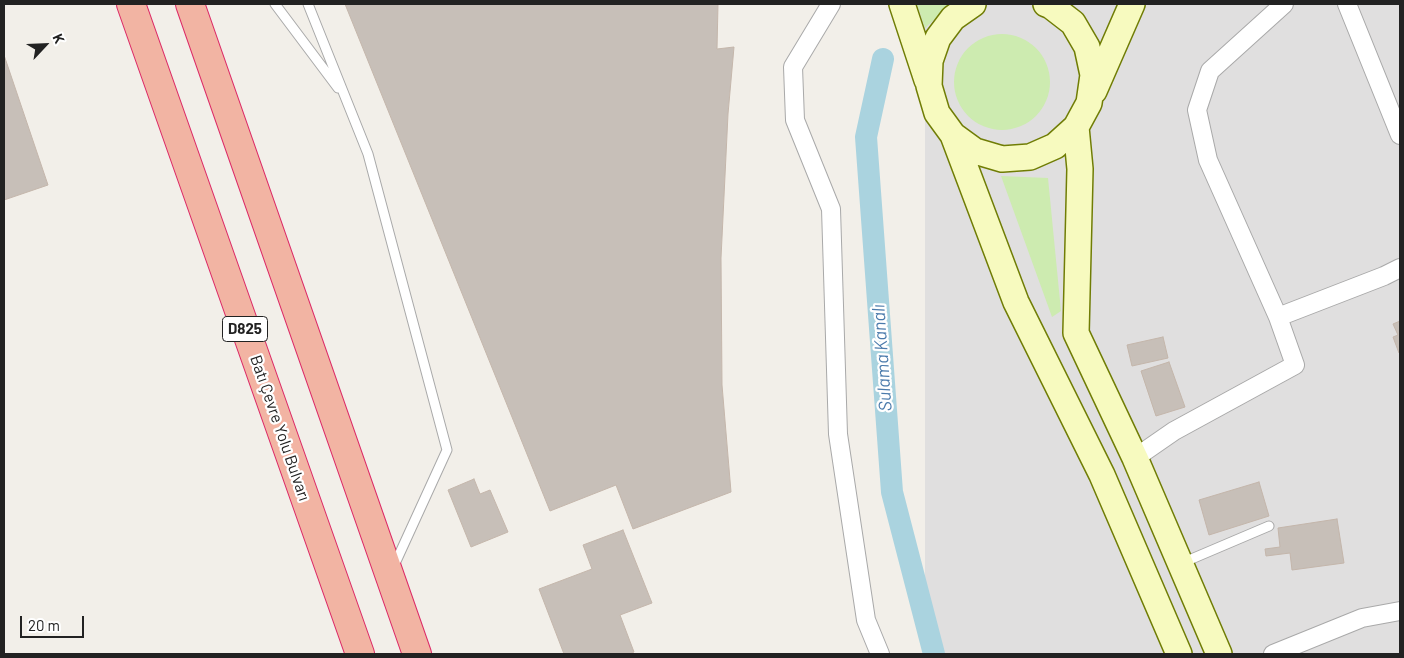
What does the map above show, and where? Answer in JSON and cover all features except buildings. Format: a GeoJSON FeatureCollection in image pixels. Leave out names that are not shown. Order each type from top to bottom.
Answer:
{"type":"FeatureCollection","features":[{"type":"Feature","properties":{"kind":"highway","name":"Batı Çevre Yolu Bulvarı"},"geometry":{"type":"LineString","coordinates":[[130,4],[360,654]]}},
{"type":"Feature","properties":{"kind":"highway"},"geometry":{"type":"LineString","coordinates":[[190,4],[417,654]]}},
{"type":"Feature","properties":{"kind":"main road"},"geometry":{"type":"LineString","coordinates":[[902,4],[937,113],[953,135],[1016,302],[1102,475],[1180,654]]}},
{"type":"Feature","properties":{"kind":"main road"},"geometry":{"type":"LineString","coordinates":[[929,86],[930,61],[938,38],[953,18],[973,4]]}},
{"type":"Feature","properties":{"kind":"main road"},"geometry":{"type":"LineString","coordinates":[[1046,4],[1073,23],[1087,48],[1093,75],[1089,102]]}},
{"type":"Feature","properties":{"kind":"main road"},"geometry":{"type":"LineString","coordinates":[[953,135],[976,151],[1002,159],[1030,157],[1055,146],[1076,128],[1132,4]]}},
{"type":"Feature","properties":{"kind":"main road"},"geometry":{"type":"LineString","coordinates":[[1076,128],[1080,169],[1076,333],[1135,458],[1219,654]]}},
{"type":"Feature","properties":{"kind":"street"},"geometry":{"type":"LineString","coordinates":[[831,4],[793,67],[795,120],[831,209],[838,434],[866,620],[880,654]]}},
{"type":"Feature","properties":{"kind":"street"},"geometry":{"type":"LineString","coordinates":[[1135,458],[1174,431],[1295,366],[1278,317],[1208,160],[1198,110],[1210,71],[1284,4]]}},
{"type":"Feature","properties":{"kind":"street"},"geometry":{"type":"LineString","coordinates":[[1347,4],[1400,135]]}},
{"type":"Feature","properties":{"kind":"street"},"geometry":{"type":"LineString","coordinates":[[1278,317],[1400,268]]}},
{"type":"Feature","properties":{"kind":"street"},"geometry":{"type":"LineString","coordinates":[[1273,654],[1362,618],[1400,611]]}},
{"type":"Feature","properties":{"kind":"lane"},"geometry":{"type":"LineString","coordinates":[[276,4],[346,99]]}},
{"type":"Feature","properties":{"kind":"lane"},"geometry":{"type":"LineString","coordinates":[[308,4],[368,154],[447,450],[389,575]]}},
{"type":"Feature","properties":{"kind":"lane"},"geometry":{"type":"LineString","coordinates":[[1179,564],[1269,526]]}},
{"type":"Feature","properties":{"kind":"shaded area"},"geometry":{"type":"Polygon","coordinates":[[[917,4],[1400,4],[1400,654],[925,654],[925,33],[917,4]]]}},
{"type":"Feature","properties":{"kind":"green space"},"geometry":{"type":"Polygon","coordinates":[[[917,4],[951,4],[925,28],[917,4]]]}},
{"type":"Feature","properties":{"kind":"green space"},"geometry":{"type":"Polygon","coordinates":[[[1002,34],[1020,38],[1036,48],[1046,64],[1050,82],[1046,100],[1036,116],[1020,126],[1002,130],[984,126],[968,116],[958,100],[954,82],[958,64],[968,48],[984,38],[1002,34]]]}},
{"type":"Feature","properties":{"kind":"green space"},"geometry":{"type":"Polygon","coordinates":[[[1001,176],[1048,178],[1061,311],[1052,317],[1001,176]]]}},
{"type":"Feature","properties":{"kind":"waterway","name":"Sulama Kanalı"},"geometry":{"type":"LineString","coordinates":[[883,59],[866,137],[892,492],[934,654]]}}]}
